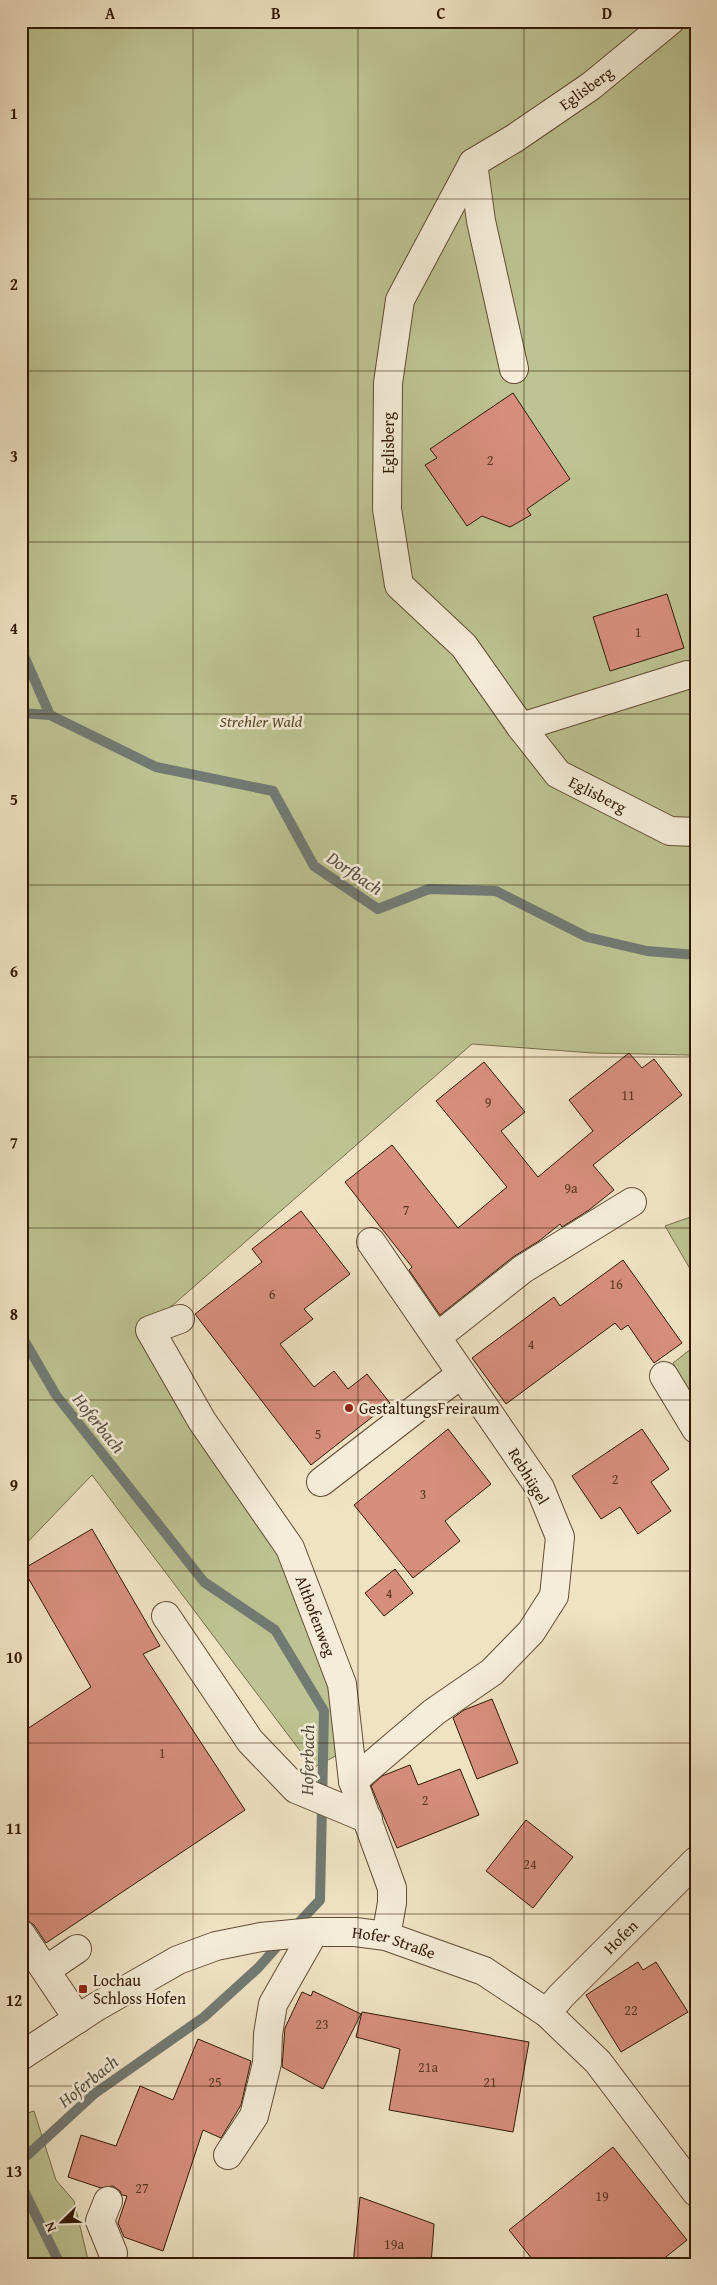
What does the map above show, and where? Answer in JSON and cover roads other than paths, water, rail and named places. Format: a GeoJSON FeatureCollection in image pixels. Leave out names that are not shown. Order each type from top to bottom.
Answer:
{"type":"FeatureCollection","features":[{"type":"Feature","properties":{"kind":"street","name":"Eglisberg"},"geometry":{"type":"LineString","coordinates":[[670,21],[591,86],[515,138],[472,163],[400,300],[388,383],[388,509],[399,585],[464,646],[521,727],[558,774],[670,831],[696,832]]}},
{"type":"Feature","properties":{"kind":"street"},"geometry":{"type":"LineString","coordinates":[[472,163],[481,221],[514,369]]}},
{"type":"Feature","properties":{"kind":"street"},"geometry":{"type":"LineString","coordinates":[[521,727],[688,675]]}},
{"type":"Feature","properties":{"kind":"street"},"geometry":{"type":"LineString","coordinates":[[437,1337],[522,1269],[632,1202]]}},
{"type":"Feature","properties":{"kind":"street","name":"Rebhügel"},"geometry":{"type":"LineString","coordinates":[[353,1781],[434,1712],[492,1672],[531,1632],[554,1596],[560,1537],[540,1488],[371,1242]]}},
{"type":"Feature","properties":{"kind":"street","name":"Althofenweg"},"geometry":{"type":"LineString","coordinates":[[180,1319],[150,1330],[202,1422],[290,1548],[342,1684],[353,1781],[392,1888],[392,1903],[386,1936]]}},
{"type":"Feature","properties":{"kind":"street"},"geometry":{"type":"LineString","coordinates":[[321,1482],[461,1374]]}},
{"type":"Feature","properties":{"kind":"street"},"geometry":{"type":"LineString","coordinates":[[664,1376],[696,1429]]}},
{"type":"Feature","properties":{"kind":"street"},"geometry":{"type":"LineString","coordinates":[[166,1616],[250,1741],[296,1789],[368,1820]]}},
{"type":"Feature","properties":{"kind":"street","name":"Hofen"},"geometry":{"type":"LineString","coordinates":[[547,2013],[561,1996],[696,1861]]}},
{"type":"Feature","properties":{"kind":"street","name":"Hofer Straße"},"geometry":{"type":"LineString","coordinates":[[21,2056],[78,2019],[178,1960],[216,1946],[262,1937],[307,1933],[355,1932],[386,1936],[484,1972],[547,2013],[598,2062],[696,2192]]}},
{"type":"Feature","properties":{"kind":"street"},"geometry":{"type":"LineString","coordinates":[[228,2154],[254,2116],[267,2063],[268,2034],[273,2004],[307,1933]]}},
{"type":"Feature","properties":{"kind":"street"},"geometry":{"type":"LineString","coordinates":[[21,1934],[39,1966],[78,2019]]}},
{"type":"Feature","properties":{"kind":"street"},"geometry":{"type":"LineString","coordinates":[[39,1966],[77,1949]]}},
{"type":"Feature","properties":{"kind":"street"},"geometry":{"type":"LineString","coordinates":[[108,2201],[100,2221],[113,2253]]}},
{"type":"Feature","properties":{"kind":"waterway","name":"Dorfbach"},"geometry":{"type":"LineString","coordinates":[[21,649],[50,715],[156,767],[273,791],[314,866],[378,909],[429,889],[496,891],[587,937],[647,951],[696,955]]}},
{"type":"Feature","properties":{"kind":"waterway"},"geometry":{"type":"LineString","coordinates":[[21,713],[50,715]]}},
{"type":"Feature","properties":{"kind":"waterway","name":"Hoferbach"},"geometry":{"type":"LineString","coordinates":[[21,1335],[56,1395],[204,1582],[275,1630],[324,1711],[320,1900],[293,1929]]}},
{"type":"Feature","properties":{"kind":"waterway","name":"Hoferbach"},"geometry":{"type":"LineString","coordinates":[[21,2161],[94,2094],[204,2017],[258,1968],[283,1940]]}},
{"type":"Feature","properties":{"kind":"waterway","name":"Hoferbach"},"geometry":{"type":"LineString","coordinates":[[21,2185],[60,2264]]}},
{"type":"Feature","properties":{"kind":"place","name":"GestaltungsFreiraum"},"geometry":{"type":"Point","coordinates":[349,1408]}},
{"type":"Feature","properties":{"kind":"place","name":"Lochau Schloss Hofen"},"geometry":{"type":"Point","coordinates":[83,1989]}},
{"type":"Feature","properties":{"kind":"park label","name":"Strehler Wald"},"geometry":{"type":"Point","coordinates":[261,721]}}]}
